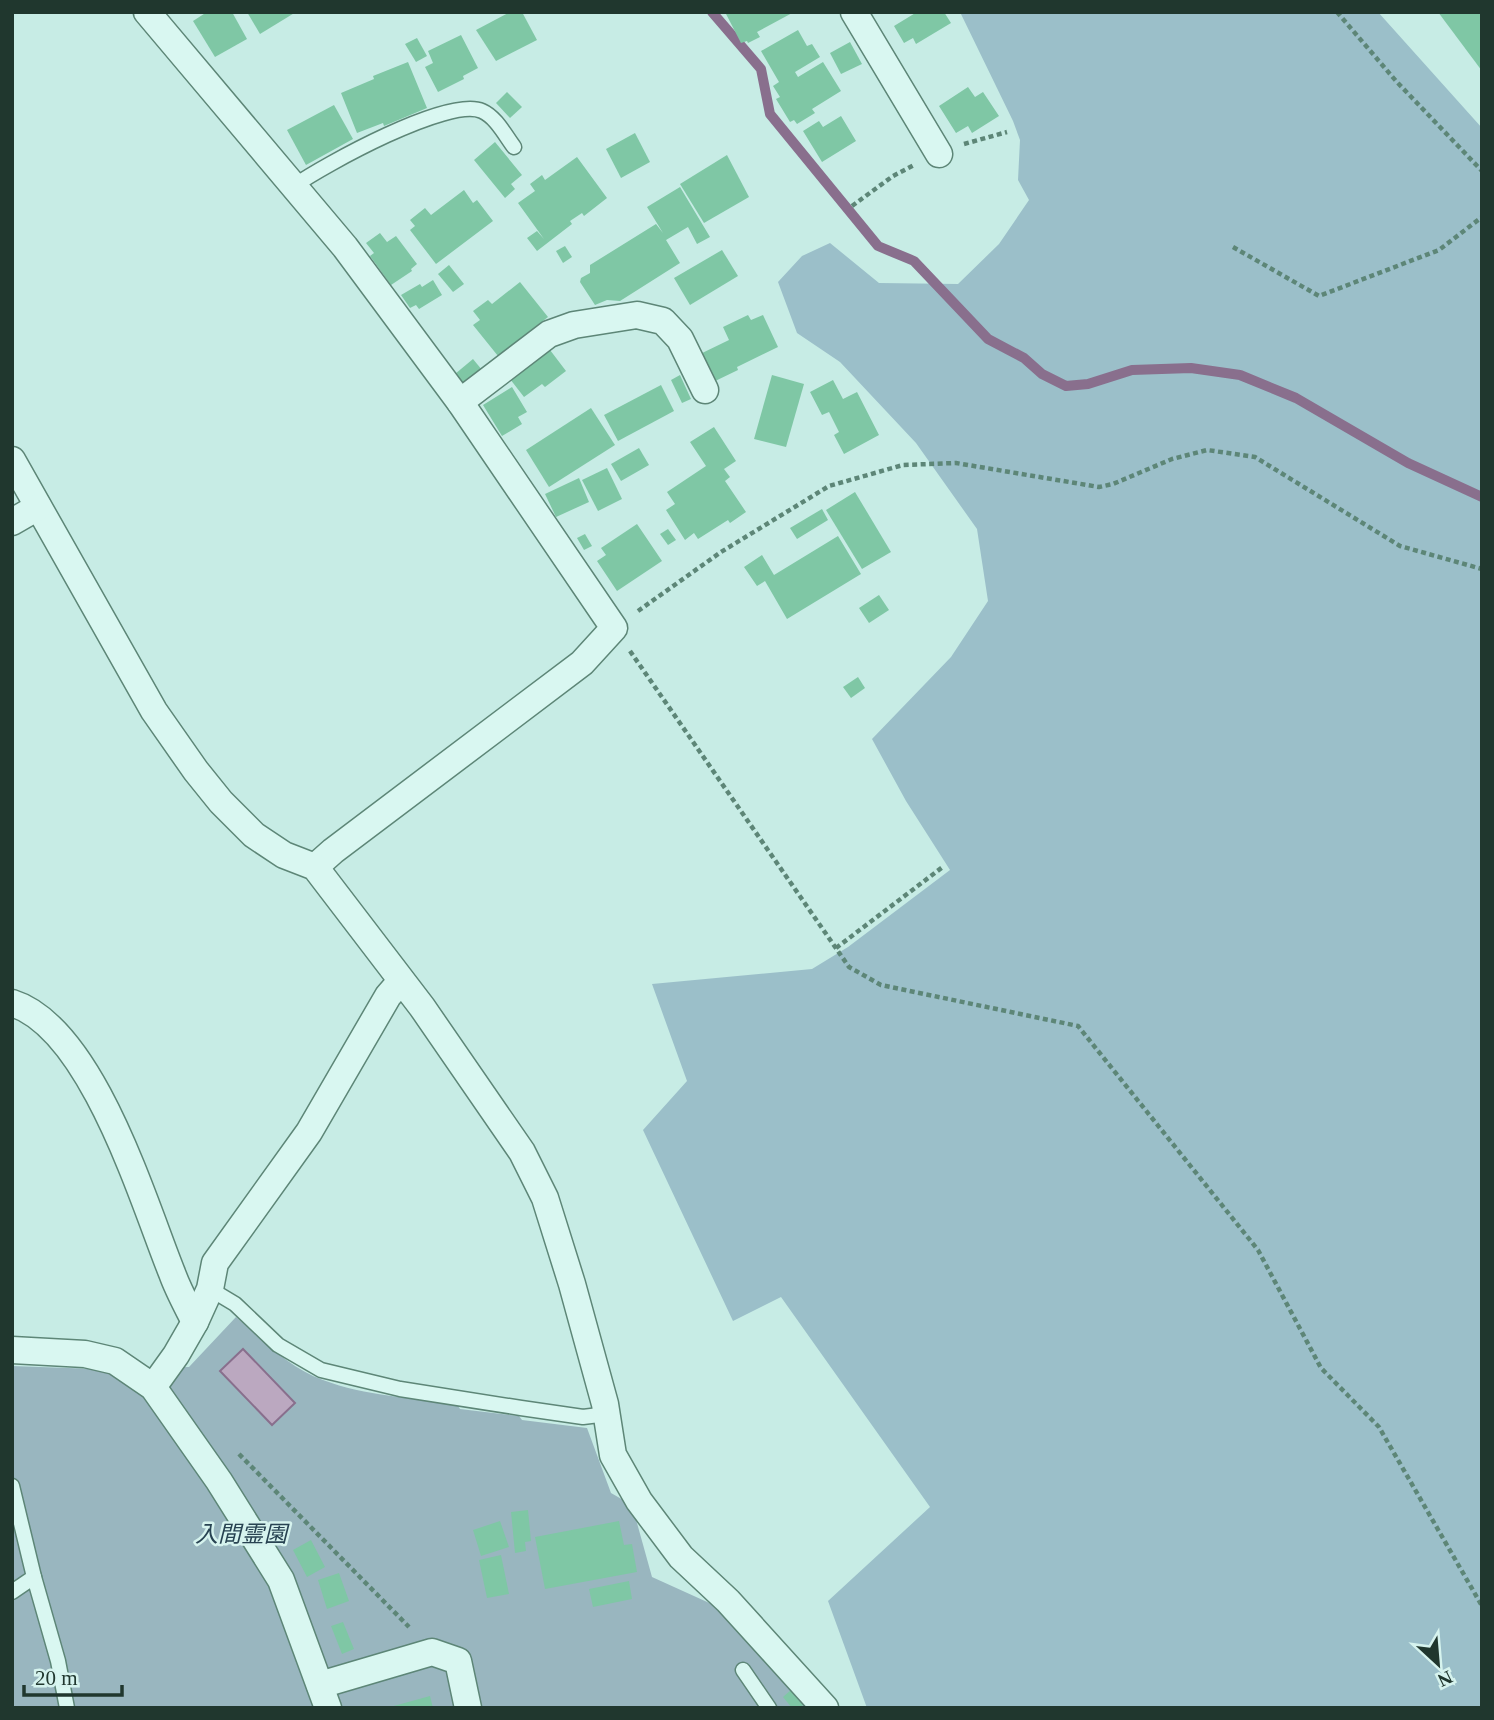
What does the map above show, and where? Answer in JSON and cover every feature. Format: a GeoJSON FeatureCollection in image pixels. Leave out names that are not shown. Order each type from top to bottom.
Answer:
{"type":"FeatureCollection","features":[{"type":"Feature","properties":{"kind":"street"},"geometry":{"type":"LineString","coordinates":[[147,12],[345,247],[460,401],[614,628],[582,663],[315,867]]}},
{"type":"Feature","properties":{"kind":"street"},"geometry":{"type":"LineString","coordinates":[[854,12],[939,154]]}},
{"type":"Feature","properties":{"kind":"street"},"geometry":{"type":"LineString","coordinates":[[460,401],[549,334],[574,325],[638,315],[663,321],[680,339],[705,390]]}},
{"type":"Feature","properties":{"kind":"street"},"geometry":{"type":"LineString","coordinates":[[12,460],[154,711],[196,771],[221,802],[254,835],[285,855],[315,867],[437,1028],[522,1152],[545,1198],[572,1284],[607,1414],[613,1455],[639,1502],[681,1557],[728,1601],[825,1708]]}},
{"type":"Feature","properties":{"kind":"street"},"geometry":{"type":"LineString","coordinates":[[12,522],[38,507]]}},
{"type":"Feature","properties":{"kind":"street"},"geometry":{"type":"LineString","coordinates":[[153,1387],[176,1356],[195,1322],[210,1289],[215,1263],[309,1132],[381,1007],[401,981]]}},
{"type":"Feature","properties":{"kind":"street"},"geometry":{"type":"LineString","coordinates":[[12,1003],[27,1008],[49,1025],[66,1042],[86,1075],[128,1157],[172,1275],[195,1322]]}},
{"type":"Feature","properties":{"kind":"street"},"geometry":{"type":"LineString","coordinates":[[12,1350],[85,1354],[115,1361],[153,1387],[219,1481],[281,1580],[324,1697],[432,1651],[458,1661],[468,1708]]}},
{"type":"Feature","properties":{"kind":"lane"},"geometry":{"type":"LineString","coordinates":[[294,186],[339,158],[377,139],[452,111],[468,108],[481,110],[491,117],[513,147]]}},
{"type":"Feature","properties":{"kind":"lane"},"geometry":{"type":"LineString","coordinates":[[210,1289],[235,1304],[278,1345],[321,1370],[400,1389],[583,1417],[607,1414]]}},
{"type":"Feature","properties":{"kind":"lane"},"geometry":{"type":"LineString","coordinates":[[12,1486],[58,1661],[67,1708]]}},
{"type":"Feature","properties":{"kind":"lane"},"geometry":{"type":"LineString","coordinates":[[12,1592],[34,1577]]}},
{"type":"Feature","properties":{"kind":"lane"},"geometry":{"type":"LineString","coordinates":[[743,1670],[769,1708]]}},
{"type":"Feature","properties":{"kind":"path"},"geometry":{"type":"LineString","coordinates":[[1337,12],[1396,81],[1482,171]]}},
{"type":"Feature","properties":{"kind":"path"},"geometry":{"type":"LineString","coordinates":[[1233,247],[1319,296],[1439,250],[1482,217]]}},
{"type":"Feature","properties":{"kind":"path"},"geometry":{"type":"LineString","coordinates":[[1482,569],[1400,546],[1255,457],[1207,450],[1172,459],[1113,484],[1099,487],[956,463],[904,465],[829,486],[721,552],[614,628],[849,967],[881,985],[1078,1026],[1258,1250],[1321,1368],[1379,1427],[1482,1606]]}},
{"type":"Feature","properties":{"kind":"path"},"geometry":{"type":"LineString","coordinates":[[836,948],[944,866]]}},
{"type":"Feature","properties":{"kind":"path"},"geometry":{"type":"LineString","coordinates":[[230,1448],[279,1494],[432,1651]]}},
{"type":"Feature","properties":{"kind":"shaded area"},"geometry":{"type":"Polygon","coordinates":[[[960,12],[1378,12],[1482,128],[1482,1708],[867,1708],[828,1601],[930,1507],[781,1297],[733,1321],[643,1130],[687,1081],[652,984],[812,969],[848,947],[950,870],[906,801],[872,739],[951,657],[988,601],[977,529],[916,443],[840,362],[797,333],[778,282],[802,256],[830,243],[879,283],[958,284],[999,244],[1029,200],[1018,180],[1020,140],[960,12]]]}},
{"type":"Feature","properties":{"kind":"shaded area"},"geometry":{"type":"Polygon","coordinates":[[[243,1349],[295,1403],[272,1425],[220,1371],[243,1349]]]}},
{"type":"Feature","properties":{"kind":"green space","name":"入間霊園"},"geometry":{"type":"Polygon","coordinates":[[[236,1317],[288,1361],[323,1380],[356,1390],[457,1404],[460,1409],[587,1428],[611,1493],[632,1505],[652,1577],[727,1611],[813,1708],[12,1708],[12,1366],[96,1369],[189,1367],[236,1317]]]}},
{"type":"Feature","properties":{"kind":"building"},"geometry":{"type":"Polygon","coordinates":[[[207,12],[232,12],[247,39],[215,57],[193,21],[207,12]]]}},
{"type":"Feature","properties":{"kind":"building"},"geometry":{"type":"Polygon","coordinates":[[[247,12],[296,12],[260,34],[247,12]]]}},
{"type":"Feature","properties":{"kind":"building"},"geometry":{"type":"Polygon","coordinates":[[[510,12],[522,12],[537,40],[496,61],[476,30],[510,12]]]}},
{"type":"Feature","properties":{"kind":"building"},"geometry":{"type":"Polygon","coordinates":[[[725,12],[794,12],[757,32],[760,37],[748,43],[741,43],[725,12]]]}},
{"type":"Feature","properties":{"kind":"building"},"geometry":{"type":"Polygon","coordinates":[[[917,12],[944,12],[951,23],[916,44],[913,38],[904,43],[894,26],[917,12]]]}},
{"type":"Feature","properties":{"kind":"building"},"geometry":{"type":"Polygon","coordinates":[[[1438,12],[1482,12],[1482,71],[1438,12]]]}},
{"type":"Feature","properties":{"kind":"building"},"geometry":{"type":"Polygon","coordinates":[[[798,30],[807,46],[812,44],[820,57],[795,72],[798,77],[823,62],[841,91],[812,109],[815,113],[797,124],[794,120],[790,122],[776,99],[780,97],[773,86],[779,82],[761,51],[798,30]]]}},
{"type":"Feature","properties":{"kind":"building"},"geometry":{"type":"Polygon","coordinates":[[[461,35],[478,68],[463,76],[464,79],[438,92],[425,67],[433,63],[428,51],[461,35]]]}},
{"type":"Feature","properties":{"kind":"building"},"geometry":{"type":"Polygon","coordinates":[[[417,38],[427,56],[416,62],[405,44],[417,38]]]}},
{"type":"Feature","properties":{"kind":"building"},"geometry":{"type":"Polygon","coordinates":[[[850,42],[862,64],[841,74],[830,53],[850,42]]]}},
{"type":"Feature","properties":{"kind":"building"},"geometry":{"type":"Polygon","coordinates":[[[408,62],[427,108],[384,126],[383,123],[357,133],[341,93],[408,62]]]}},
{"type":"Feature","properties":{"kind":"building"},"geometry":{"type":"Polygon","coordinates":[[[968,87],[975,97],[983,92],[999,116],[972,133],[968,126],[956,133],[939,106],[968,87]]]}},
{"type":"Feature","properties":{"kind":"building"},"geometry":{"type":"Polygon","coordinates":[[[507,92],[522,107],[510,118],[496,103],[507,92]]]}},
{"type":"Feature","properties":{"kind":"building"},"geometry":{"type":"Polygon","coordinates":[[[334,105],[353,139],[306,165],[287,130],[334,105]]]}},
{"type":"Feature","properties":{"kind":"building"},"geometry":{"type":"Polygon","coordinates":[[[841,116],[856,141],[822,162],[803,131],[819,121],[823,127],[841,116]]]}},
{"type":"Feature","properties":{"kind":"building"},"geometry":{"type":"Polygon","coordinates":[[[635,133],[650,162],[621,178],[606,149],[635,133]]]}},
{"type":"Feature","properties":{"kind":"building"},"geometry":{"type":"Polygon","coordinates":[[[495,142],[522,175],[511,184],[515,189],[505,198],[474,160],[495,142]]]}},
{"type":"Feature","properties":{"kind":"building"},"geometry":{"type":"Polygon","coordinates":[[[727,155],[749,197],[704,223],[680,184],[727,155]]]}},
{"type":"Feature","properties":{"kind":"building"},"geometry":{"type":"Polygon","coordinates":[[[577,157],[607,198],[584,216],[582,213],[570,221],[572,224],[537,251],[527,238],[537,231],[544,239],[518,203],[535,191],[530,184],[542,175],[545,180],[577,157]]]}},
{"type":"Feature","properties":{"kind":"building"},"geometry":{"type":"Polygon","coordinates":[[[680,187],[710,237],[697,244],[688,227],[666,240],[680,263],[620,301],[607,300],[595,305],[580,282],[581,278],[590,273],[590,265],[656,224],[663,233],[647,207],[680,187]]]}},
{"type":"Feature","properties":{"kind":"building"},"geometry":{"type":"Polygon","coordinates":[[[464,190],[473,203],[477,200],[493,221],[436,264],[410,230],[415,226],[410,220],[425,208],[431,215],[464,190]]]}},
{"type":"Feature","properties":{"kind":"building"},"geometry":{"type":"Polygon","coordinates":[[[380,233],[387,242],[396,236],[417,264],[412,271],[391,285],[370,256],[374,253],[366,243],[380,233]]]}},
{"type":"Feature","properties":{"kind":"building"},"geometry":{"type":"Polygon","coordinates":[[[565,246],[572,257],[563,263],[556,251],[565,246]]]}},
{"type":"Feature","properties":{"kind":"building"},"geometry":{"type":"Polygon","coordinates":[[[722,250],[738,276],[690,305],[674,278],[722,250]]]}},
{"type":"Feature","properties":{"kind":"building"},"geometry":{"type":"Polygon","coordinates":[[[449,265],[464,284],[453,292],[438,274],[449,265]]]}},
{"type":"Feature","properties":{"kind":"building"},"geometry":{"type":"Polygon","coordinates":[[[433,280],[442,295],[419,309],[416,305],[410,308],[401,295],[433,280]]]}},
{"type":"Feature","properties":{"kind":"building"},"geometry":{"type":"Polygon","coordinates":[[[520,282],[548,317],[498,356],[473,325],[480,320],[473,311],[488,300],[492,304],[520,282]]]}},
{"type":"Feature","properties":{"kind":"building"},"geometry":{"type":"Polygon","coordinates":[[[748,315],[751,320],[763,315],[778,347],[709,384],[696,356],[729,340],[723,327],[748,315]]]}},
{"type":"Feature","properties":{"kind":"building"},"geometry":{"type":"Polygon","coordinates":[[[550,350],[566,371],[545,387],[542,384],[524,397],[510,379],[550,350]]]}},
{"type":"Feature","properties":{"kind":"building"},"geometry":{"type":"Polygon","coordinates":[[[473,359],[482,370],[463,385],[455,374],[473,359]]]}},
{"type":"Feature","properties":{"kind":"building"},"geometry":{"type":"Polygon","coordinates":[[[680,375],[691,399],[682,403],[671,380],[680,375]]]}},
{"type":"Feature","properties":{"kind":"building"},"geometry":{"type":"Polygon","coordinates":[[[772,375],[804,384],[786,447],[754,439],[772,375]]]}},
{"type":"Feature","properties":{"kind":"building"},"geometry":{"type":"Polygon","coordinates":[[[833,380],[843,399],[857,392],[879,435],[844,454],[834,435],[839,432],[829,412],[822,415],[810,392],[833,380]]]}},
{"type":"Feature","properties":{"kind":"building"},"geometry":{"type":"Polygon","coordinates":[[[661,385],[674,411],[618,441],[604,415],[661,385]]]}},
{"type":"Feature","properties":{"kind":"building"},"geometry":{"type":"Polygon","coordinates":[[[512,387],[527,412],[518,417],[522,424],[502,436],[483,405],[512,387]]]}},
{"type":"Feature","properties":{"kind":"building"},"geometry":{"type":"Polygon","coordinates":[[[591,408],[615,445],[549,487],[526,450],[591,408]]]}},
{"type":"Feature","properties":{"kind":"building"},"geometry":{"type":"Polygon","coordinates":[[[714,427],[736,461],[724,469],[730,477],[725,481],[746,512],[698,539],[694,533],[685,540],[666,510],[675,504],[667,492],[706,466],[690,442],[714,427]]]}},
{"type":"Feature","properties":{"kind":"building"},"geometry":{"type":"Polygon","coordinates":[[[639,448],[649,465],[621,481],[611,464],[639,448]]]}},
{"type":"Feature","properties":{"kind":"building"},"geometry":{"type":"Polygon","coordinates":[[[607,468],[622,499],[598,511],[582,480],[607,468]]]}},
{"type":"Feature","properties":{"kind":"building"},"geometry":{"type":"Polygon","coordinates":[[[579,478],[589,502],[556,517],[545,494],[579,478]]]}},
{"type":"Feature","properties":{"kind":"building"},"geometry":{"type":"Polygon","coordinates":[[[855,492],[891,552],[862,569],[826,510],[855,492]]]}},
{"type":"Feature","properties":{"kind":"building"},"geometry":{"type":"Polygon","coordinates":[[[822,509],[828,520],[797,539],[790,528],[822,509]]]}},
{"type":"Feature","properties":{"kind":"building"},"geometry":{"type":"Polygon","coordinates":[[[637,524],[662,561],[617,591],[597,561],[606,555],[601,548],[637,524]]]}},
{"type":"Feature","properties":{"kind":"building"},"geometry":{"type":"Polygon","coordinates":[[[668,529],[676,540],[668,545],[660,534],[668,529]]]}},
{"type":"Feature","properties":{"kind":"building"},"geometry":{"type":"Polygon","coordinates":[[[585,534],[592,546],[584,550],[577,538],[585,534]]]}},
{"type":"Feature","properties":{"kind":"building"},"geometry":{"type":"Polygon","coordinates":[[[838,536],[861,574],[787,619],[765,581],[757,586],[744,567],[762,555],[774,575],[838,536]]]}},
{"type":"Feature","properties":{"kind":"building"},"geometry":{"type":"Polygon","coordinates":[[[879,595],[889,610],[869,623],[859,608],[879,595]]]}},
{"type":"Feature","properties":{"kind":"building"},"geometry":{"type":"Polygon","coordinates":[[[858,677],[865,688],[851,698],[843,687],[858,677]]]}},
{"type":"Feature","properties":{"kind":"building"},"geometry":{"type":"Polygon","coordinates":[[[528,1510],[531,1541],[525,1542],[526,1551],[515,1553],[511,1512],[528,1510]]]}},
{"type":"Feature","properties":{"kind":"building"},"geometry":{"type":"Polygon","coordinates":[[[500,1521],[509,1547],[481,1556],[473,1530],[500,1521]]]}},
{"type":"Feature","properties":{"kind":"building"},"geometry":{"type":"Polygon","coordinates":[[[619,1521],[624,1545],[632,1544],[637,1572],[545,1589],[535,1537],[619,1521]]]}},
{"type":"Feature","properties":{"kind":"building"},"geometry":{"type":"Polygon","coordinates":[[[311,1540],[325,1567],[307,1577],[293,1550],[311,1540]]]}},
{"type":"Feature","properties":{"kind":"building"},"geometry":{"type":"Polygon","coordinates":[[[501,1555],[509,1594],[487,1598],[479,1560],[501,1555]]]}},
{"type":"Feature","properties":{"kind":"building"},"geometry":{"type":"Polygon","coordinates":[[[339,1573],[349,1601],[327,1609],[318,1580],[339,1573]]]}},
{"type":"Feature","properties":{"kind":"building"},"geometry":{"type":"Polygon","coordinates":[[[629,1581],[632,1599],[593,1607],[589,1589],[629,1581]]]}},
{"type":"Feature","properties":{"kind":"building"},"geometry":{"type":"Polygon","coordinates":[[[343,1622],[354,1649],[342,1654],[331,1626],[343,1622]]]}},
{"type":"Feature","properties":{"kind":"building"},"geometry":{"type":"Polygon","coordinates":[[[792,1689],[804,1704],[800,1708],[792,1708],[783,1697],[792,1689]]]}},
{"type":"Feature","properties":{"kind":"building"},"geometry":{"type":"Polygon","coordinates":[[[430,1696],[433,1708],[390,1708],[390,1707],[430,1696]]]}},
{"type":"Feature","properties":{"kind":"waterway"},"geometry":{"type":"LineString","coordinates":[[712,12],[761,69],[770,114],[878,246],[914,261],[988,339],[1024,358],[1042,374],[1066,386],[1088,384],[1132,370],[1191,368],[1240,375],[1296,398],[1408,463],[1482,497]]}}]}
